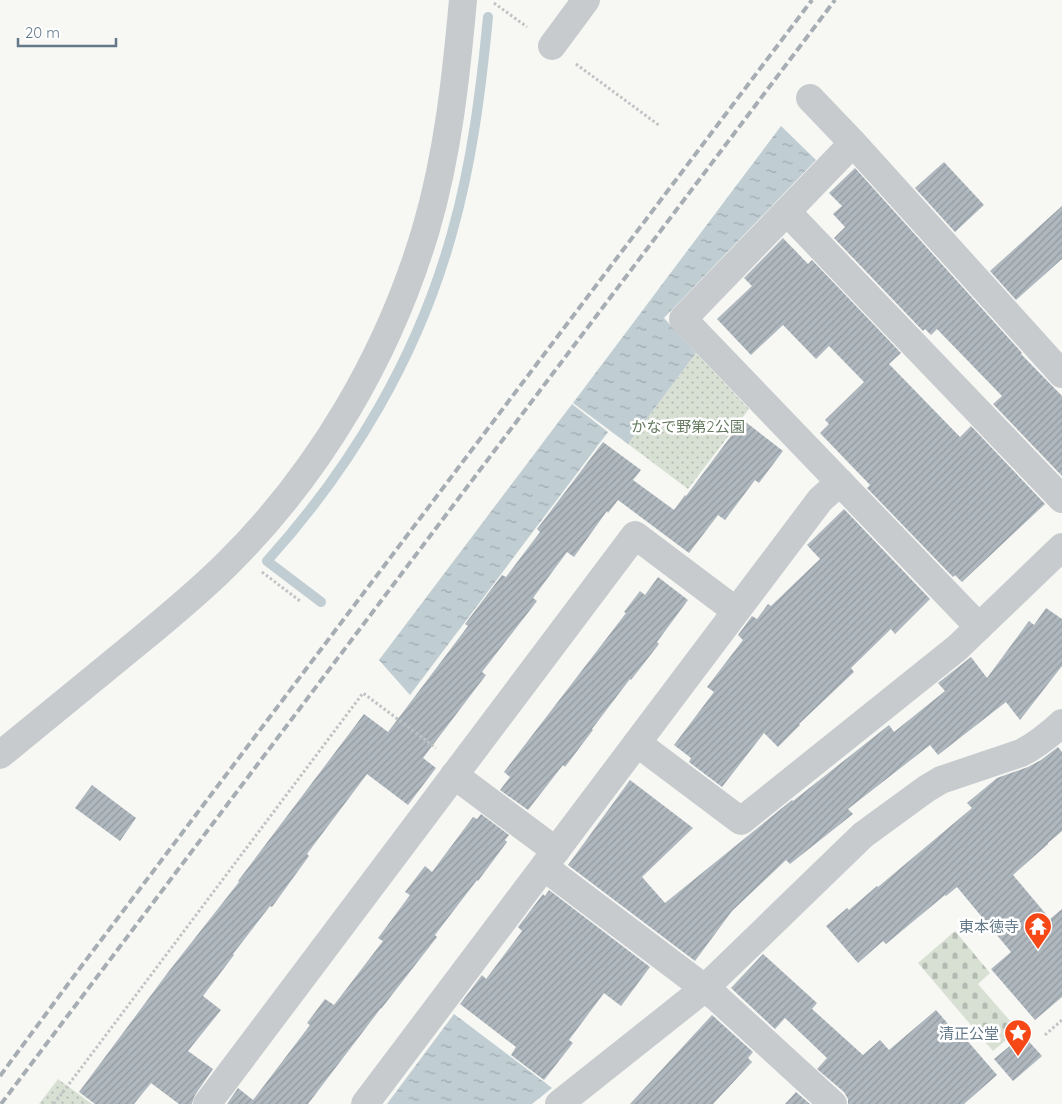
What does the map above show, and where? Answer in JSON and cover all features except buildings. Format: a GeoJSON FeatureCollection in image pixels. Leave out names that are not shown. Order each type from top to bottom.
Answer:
{"type":"FeatureCollection","features":[{"type":"Feature","properties":{"kind":"street"},"geometry":{"type":"LineString","coordinates":[[0,755],[192,598],[239,551],[292,489],[322,449],[348,407],[372,364],[396,310],[411,274],[426,227],[446,142],[453,98],[463,0]]}},
{"type":"Feature","properties":{"kind":"street"},"geometry":{"type":"LineString","coordinates":[[552,46],[586,0]]}},
{"type":"Feature","properties":{"kind":"street"},"geometry":{"type":"LineString","coordinates":[[810,98],[853,142],[1062,374]]}},
{"type":"Feature","properties":{"kind":"street"},"geometry":{"type":"LineString","coordinates":[[853,142],[683,319],[979,627]]}},
{"type":"Feature","properties":{"kind":"street"},"geometry":{"type":"LineString","coordinates":[[787,212],[1062,499]]}},
{"type":"Feature","properties":{"kind":"street"},"geometry":{"type":"LineString","coordinates":[[365,1104],[820,500],[840,482]]}},
{"type":"Feature","properties":{"kind":"street"},"geometry":{"type":"LineString","coordinates":[[207,1104],[635,535],[736,611]]}},
{"type":"Feature","properties":{"kind":"street"},"geometry":{"type":"LineString","coordinates":[[637,743],[741,821],[957,648],[1062,548]]}},
{"type":"Feature","properties":{"kind":"street"},"geometry":{"type":"LineString","coordinates":[[559,1104],[705,988],[863,835],[941,780],[1021,753],[1044,739],[1062,723]]}},
{"type":"Feature","properties":{"kind":"street"},"geometry":{"type":"LineString","coordinates":[[457,770],[550,859],[716,997],[833,1104]]}},
{"type":"Feature","properties":{"kind":"path"},"geometry":{"type":"LineString","coordinates":[[239,551],[261,571],[300,601]]}},
{"type":"Feature","properties":{"kind":"path"},"geometry":{"type":"LineString","coordinates":[[54,1104],[363,693],[457,770]]}},
{"type":"Feature","properties":{"kind":"path"},"geometry":{"type":"LineString","coordinates":[[1045,1035],[1062,1020]]}},
{"type":"Feature","properties":{"kind":"green space","name":"かなで野第2公園"},"geometry":{"type":"Polygon","coordinates":[[[696,353],[749,409],[688,489],[628,444],[696,353]]]}},
{"type":"Feature","properties":{"kind":"green space"},"geometry":{"type":"Polygon","coordinates":[[[955,931],[990,973],[978,984],[1018,1030],[993,1051],[918,963],[955,931]]]}},
{"type":"Feature","properties":{"kind":"green space"},"geometry":{"type":"Polygon","coordinates":[[[58,1079],[92,1104],[39,1104],[58,1079]]]}},
{"type":"Feature","properties":{"kind":"water"},"geometry":{"type":"Polygon","coordinates":[[[781,126],[816,160],[664,318],[696,353],[628,444],[573,403],[781,126]]]}},
{"type":"Feature","properties":{"kind":"water"},"geometry":{"type":"Polygon","coordinates":[[[572,404],[608,432],[410,695],[379,660],[572,404]]]}},
{"type":"Feature","properties":{"kind":"water"},"geometry":{"type":"Polygon","coordinates":[[[454,1014],[552,1088],[532,1104],[387,1104],[454,1014]]]}},
{"type":"Feature","properties":{"kind":"waterway"},"geometry":{"type":"LineString","coordinates":[[321,602],[267,561],[298,525],[354,448],[379,408],[421,323],[438,279],[465,180],[479,99],[488,17]]}},
{"type":"Feature","properties":{"kind":"railway"},"geometry":{"type":"LineString","coordinates":[[0,1076],[812,0]]}},
{"type":"Feature","properties":{"kind":"railway"},"geometry":{"type":"LineString","coordinates":[[1,1104],[835,0]]}},
{"type":"Feature","properties":{"kind":"place","name":"東本徳寺"},"geometry":{"type":"Point","coordinates":[1038,950]}},
{"type":"Feature","properties":{"kind":"place","name":"清正公堂"},"geometry":{"type":"Point","coordinates":[1018,1057]}}]}
